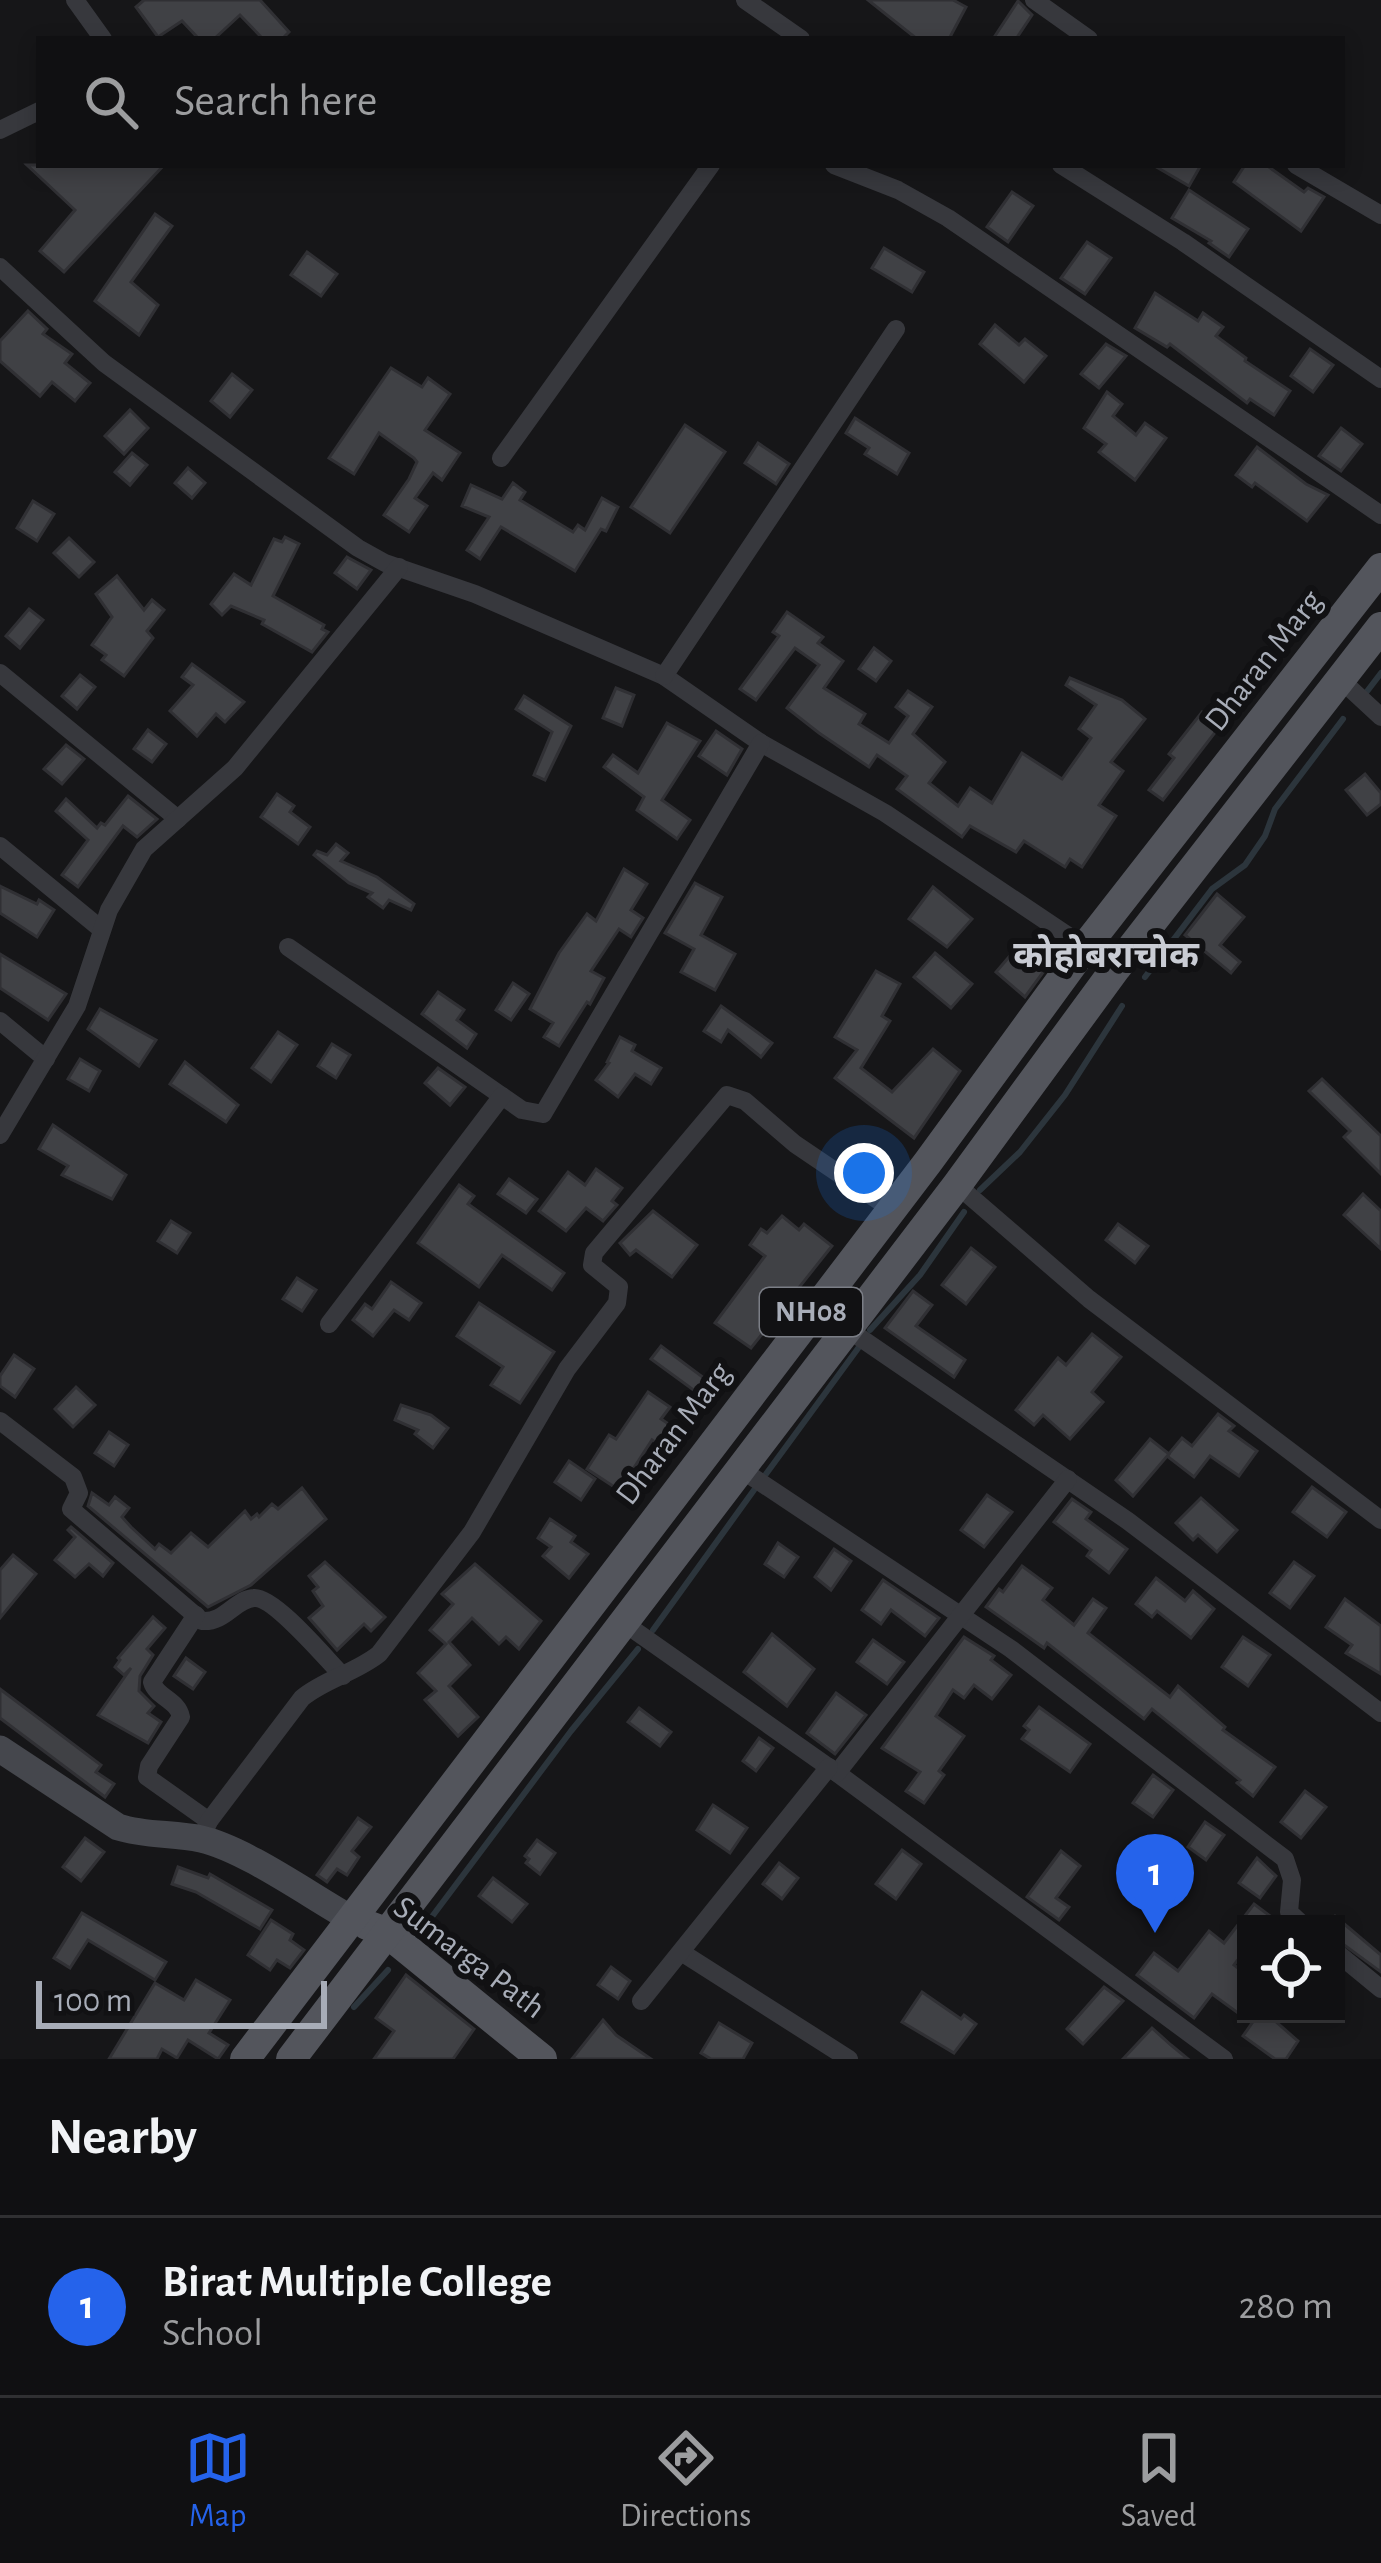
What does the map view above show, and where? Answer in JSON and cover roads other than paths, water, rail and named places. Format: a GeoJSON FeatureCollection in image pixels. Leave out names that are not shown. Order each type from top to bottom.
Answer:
{"type":"FeatureCollection","features":[{"type":"Feature","properties":{"kind":"main road","name":"Dharan Marg"},"geometry":{"type":"LineString","coordinates":[[245,2059],[892,1209],[1085,947],[1381,568]]}},
{"type":"Feature","properties":{"kind":"main road","name":"NH08"},"geometry":{"type":"LineString","coordinates":[[291,2059],[957,1185],[1116,968],[1381,627]]}},
{"type":"Feature","properties":{"kind":"main road","name":"Sumarga Path"},"geometry":{"type":"LineString","coordinates":[[350,1918],[386,1932],[542,2059]]}},
{"type":"Feature","properties":{"kind":"street"},"geometry":{"type":"LineString","coordinates":[[76,0],[101,36]]}},
{"type":"Feature","properties":{"kind":"street"},"geometry":{"type":"LineString","coordinates":[[746,0],[797,36]]}},
{"type":"Feature","properties":{"kind":"street"},"geometry":{"type":"LineString","coordinates":[[1034,0],[1085,36]]}},
{"type":"Feature","properties":{"kind":"street"},"geometry":{"type":"LineString","coordinates":[[0,130],[36,112]]}},
{"type":"Feature","properties":{"kind":"street"},"geometry":{"type":"LineString","coordinates":[[501,458],[709,168]]}},
{"type":"Feature","properties":{"kind":"street"},"geometry":{"type":"LineString","coordinates":[[842,168],[898,190],[948,218],[1381,515]]}},
{"type":"Feature","properties":{"kind":"street"},"geometry":{"type":"LineString","coordinates":[[1066,168],[1183,242],[1381,379]]}},
{"type":"Feature","properties":{"kind":"street"},"geometry":{"type":"LineString","coordinates":[[1301,168],[1381,215]]}},
{"type":"Feature","properties":{"kind":"street"},"geometry":{"type":"LineString","coordinates":[[4,278],[104,363],[358,548],[664,676],[761,743],[885,813],[1116,968]]}},
{"type":"Feature","properties":{"kind":"street"},"geometry":{"type":"LineString","coordinates":[[664,676],[896,329]]}},
{"type":"Feature","properties":{"kind":"street"},"geometry":{"type":"LineString","coordinates":[[0,1135],[77,1006],[101,928],[144,849],[236,768],[399,567]]}},
{"type":"Feature","properties":{"kind":"street"},"geometry":{"type":"LineString","coordinates":[[0,673],[178,819]]}},
{"type":"Feature","properties":{"kind":"street"},"geometry":{"type":"LineString","coordinates":[[1340,679],[1381,717]]}},
{"type":"Feature","properties":{"kind":"street"},"geometry":{"type":"LineString","coordinates":[[288,946],[530,1114],[547,1111],[761,743]]}},
{"type":"Feature","properties":{"kind":"street"},"geometry":{"type":"LineString","coordinates":[[0,846],[101,928]]}},
{"type":"Feature","properties":{"kind":"street"},"geometry":{"type":"LineString","coordinates":[[0,1021],[46,1059]]}},
{"type":"Feature","properties":{"kind":"street"},"geometry":{"type":"LineString","coordinates":[[205,1830],[302,1698],[379,1654],[472,1532],[567,1369],[620,1298],[619,1287],[591,1263],[593,1253],[728,1095],[745,1101],[795,1144],[892,1209]]}},
{"type":"Feature","properties":{"kind":"street"},"geometry":{"type":"LineString","coordinates":[[329,1324],[502,1096]]}},
{"type":"Feature","properties":{"kind":"street"},"geometry":{"type":"LineString","coordinates":[[957,1185],[1089,1299],[1381,1520]]}},
{"type":"Feature","properties":{"kind":"street"},"geometry":{"type":"LineString","coordinates":[[846,1328],[1068,1479],[1381,1713]]}},
{"type":"Feature","properties":{"kind":"street"},"geometry":{"type":"LineString","coordinates":[[0,1421],[74,1478],[79,1493],[71,1509],[196,1615],[207,1623],[225,1617],[250,1598],[267,1601],[343,1676]]}},
{"type":"Feature","properties":{"kind":"street"},"geometry":{"type":"LineString","coordinates":[[739,1468],[1011,1649],[1285,1859],[1292,1880],[1292,1915]]}},
{"type":"Feature","properties":{"kind":"street"},"geometry":{"type":"LineString","coordinates":[[641,2001],[962,1617],[1068,1479]]}},
{"type":"Feature","properties":{"kind":"street"},"geometry":{"type":"LineString","coordinates":[[196,1615],[152,1682],[178,1707],[181,1717],[149,1766],[147,1777],[225,1847],[350,1918]]}},
{"type":"Feature","properties":{"kind":"street"},"geometry":{"type":"LineString","coordinates":[[624,1623],[833,1770],[1224,2059]]}},
{"type":"Feature","properties":{"kind":"street"},"geometry":{"type":"LineString","coordinates":[[0,1750],[118,1827],[205,1830]]}},
{"type":"Feature","properties":{"kind":"street"},"geometry":{"type":"LineString","coordinates":[[680,1952],[849,2059]]}},
{"type":"Feature","properties":{"kind":"street"},"geometry":{"type":"LineString","coordinates":[[1345,1959],[1381,1989]]}},
{"type":"Feature","properties":{"kind":"waterway"},"geometry":{"type":"LineString","coordinates":[[1365,694],[1381,673]]}},
{"type":"Feature","properties":{"kind":"waterway"},"geometry":{"type":"LineString","coordinates":[[1145,977],[1212,889],[1245,865],[1265,836],[1275,809],[1343,719]]}},
{"type":"Feature","properties":{"kind":"waterway"},"geometry":{"type":"LineString","coordinates":[[980,1190],[1020,1152],[1065,1095],[1122,1006]]}},
{"type":"Feature","properties":{"kind":"waterway"},"geometry":{"type":"LineString","coordinates":[[870,1330],[920,1275],[964,1212]]}},
{"type":"Feature","properties":{"kind":"waterway"},"geometry":{"type":"LineString","coordinates":[[766,1474],[859,1347]]}},
{"type":"Feature","properties":{"kind":"waterway"},"geometry":{"type":"LineString","coordinates":[[653,1630],[754,1490]]}},
{"type":"Feature","properties":{"kind":"waterway"},"geometry":{"type":"LineString","coordinates":[[416,1938],[638,1649]]}},
{"type":"Feature","properties":{"kind":"waterway"},"geometry":{"type":"LineString","coordinates":[[354,2007],[388,1970]]}},
{"type":"Feature","properties":{"kind":"place","name":"Birat Multiple College"},"geometry":{"type":"Point","coordinates":[1155,1933]}},
{"type":"Feature","properties":{"kind":"district","name":"कोहोबराचोक"},"geometry":{"type":"Point","coordinates":[1106,956]}}]}
